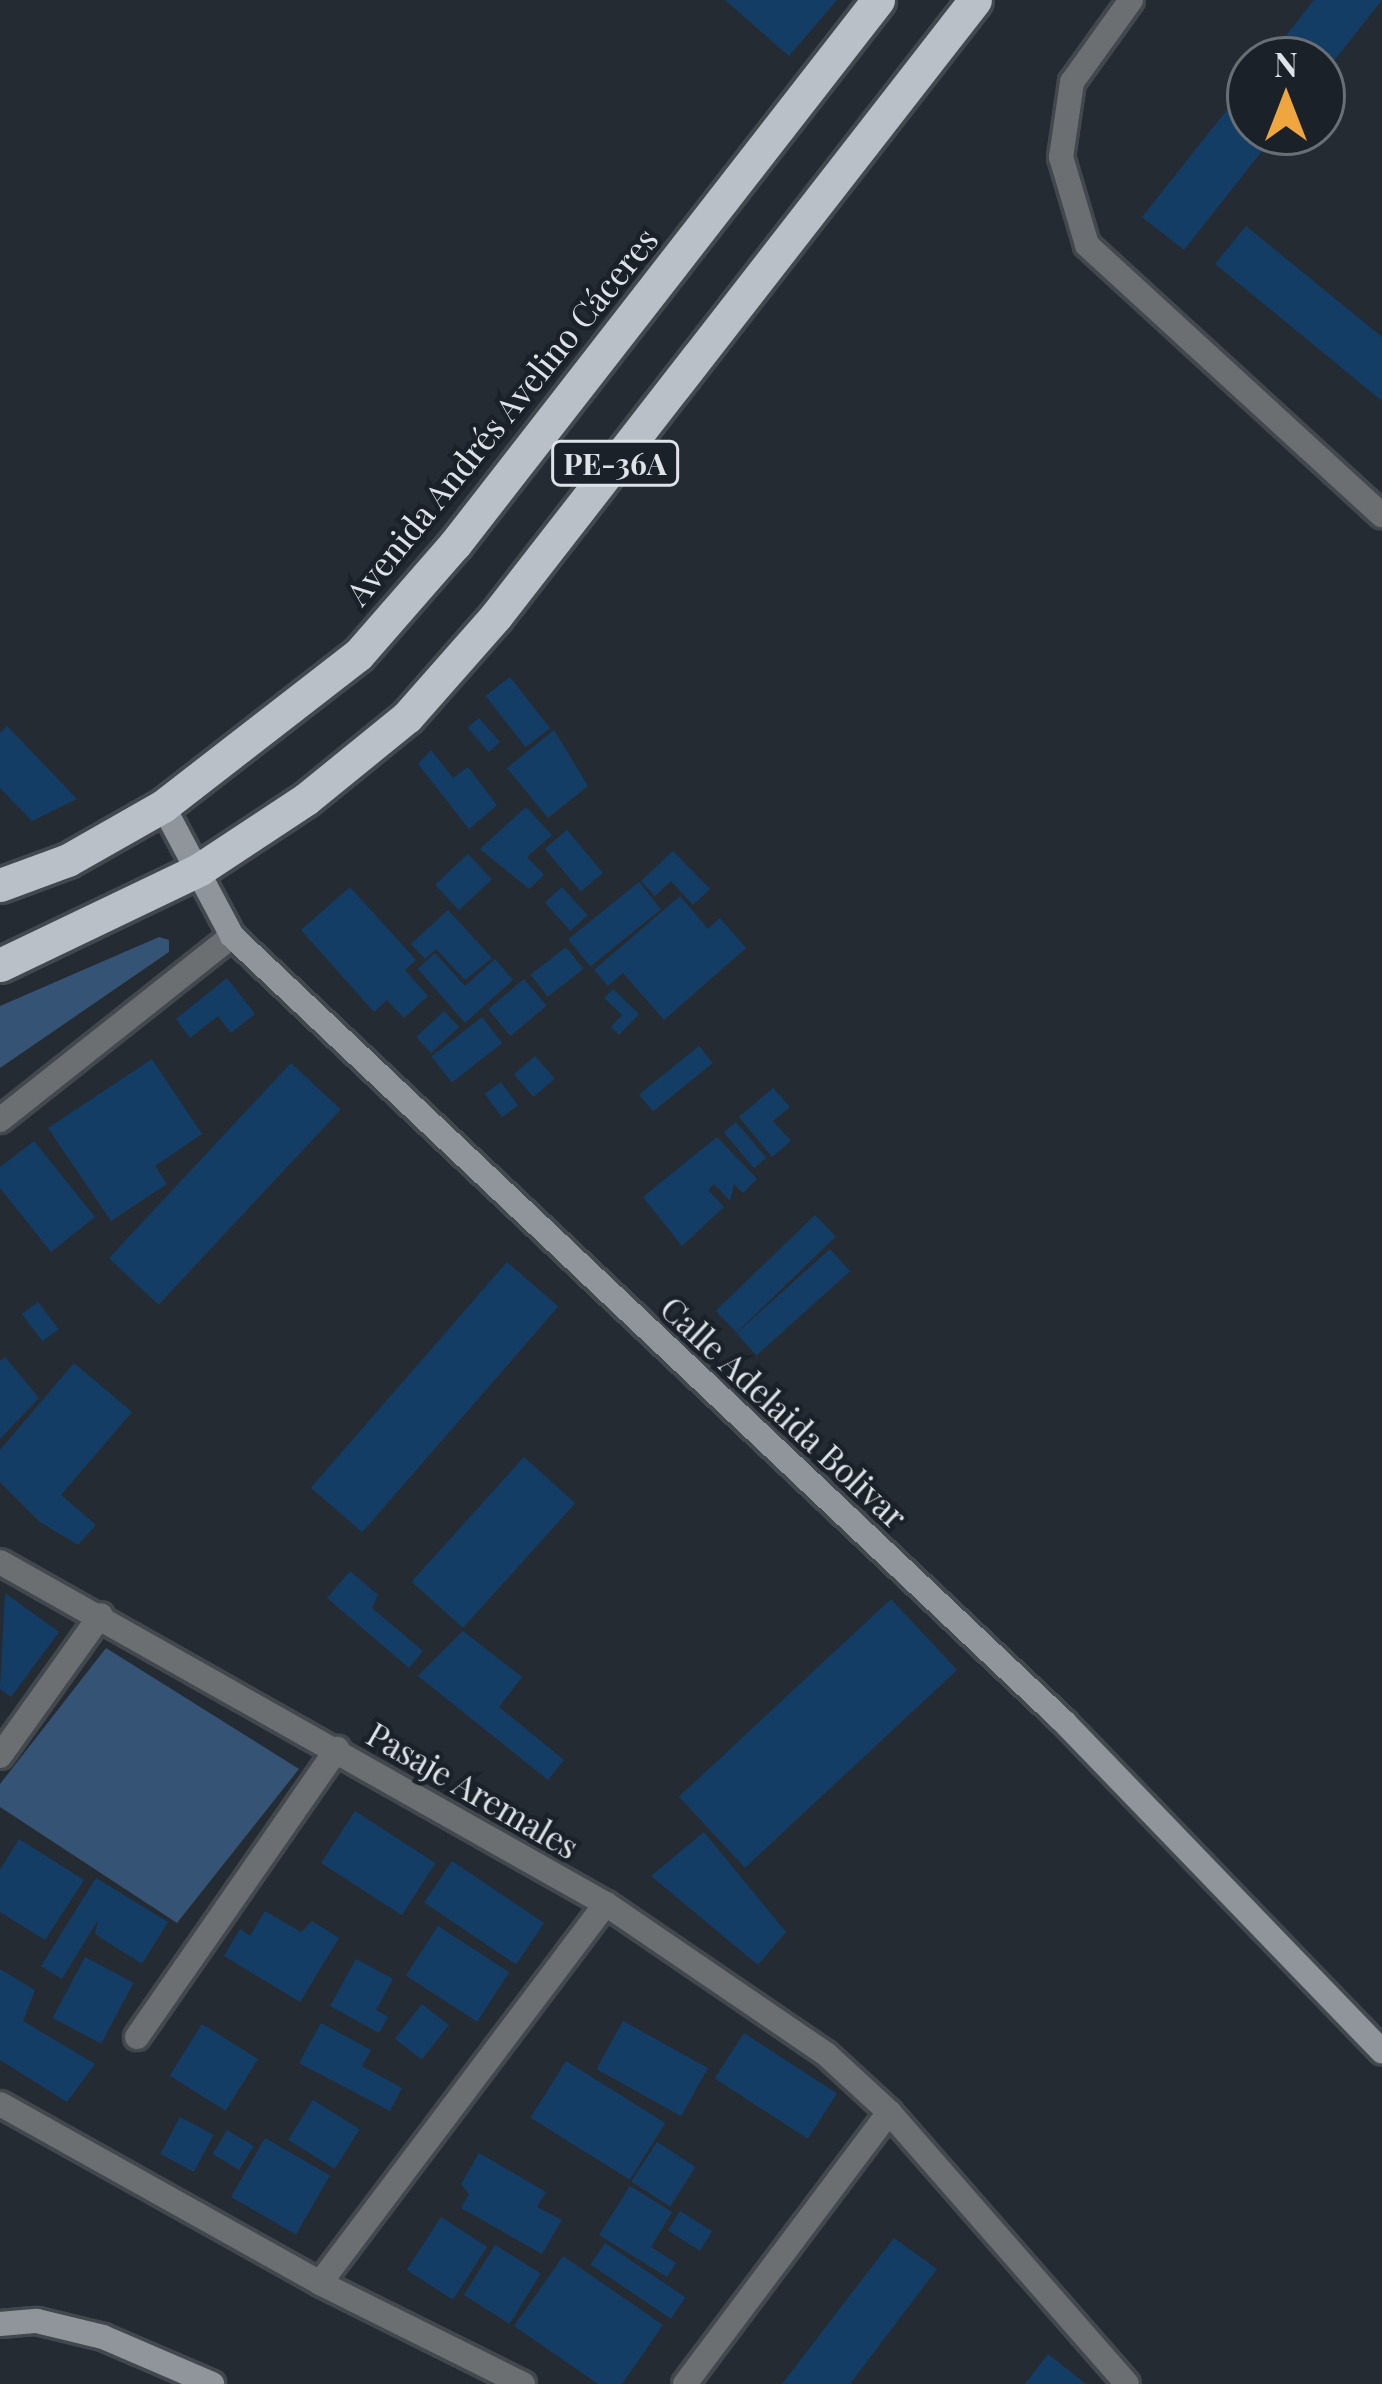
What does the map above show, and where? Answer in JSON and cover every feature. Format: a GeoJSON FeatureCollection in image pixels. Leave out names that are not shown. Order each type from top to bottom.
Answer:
{"type":"FeatureCollection","features":[{"type":"Feature","properties":{"kind":"highway","name":"Avenida Andrés Avelino Cáceres"},"geometry":{"type":"LineString","coordinates":[[0,885],[68,860],[163,806],[358,655],[455,544],[878,0]]}},
{"type":"Feature","properties":{"kind":"highway","name":"PE-36A"},"geometry":{"type":"LineString","coordinates":[[0,965],[200,869],[306,799],[407,717],[452,667],[975,0]]}},
{"type":"Feature","properties":{"kind":"main road","name":"Calle Adelaida Bolivar"},"geometry":{"type":"LineString","coordinates":[[163,806],[232,936],[1064,1722],[1382,2051]]}},
{"type":"Feature","properties":{"kind":"main road"},"geometry":{"type":"LineString","coordinates":[[0,2324],[37,2320],[103,2337],[212,2384]]}},
{"type":"Feature","properties":{"kind":"street"},"geometry":{"type":"LineString","coordinates":[[1131,0],[1072,82],[1061,157],[1087,245],[1382,515]]}},
{"type":"Feature","properties":{"kind":"street"},"geometry":{"type":"LineString","coordinates":[[0,1120],[232,936]]}},
{"type":"Feature","properties":{"kind":"street","name":"Pasaje Aremales"},"geometry":{"type":"LineString","coordinates":[[0,1562],[606,1904],[826,2054],[889,2112],[1127,2384]]}},
{"type":"Feature","properties":{"kind":"street"},"geometry":{"type":"LineString","coordinates":[[0,1756],[101,1615]]}},
{"type":"Feature","properties":{"kind":"street"},"geometry":{"type":"LineString","coordinates":[[137,2037],[337,1749]]}},
{"type":"Feature","properties":{"kind":"street"},"geometry":{"type":"LineString","coordinates":[[320,2283],[606,1904]]}},
{"type":"Feature","properties":{"kind":"street"},"geometry":{"type":"LineString","coordinates":[[0,2104],[320,2283],[523,2384]]}},
{"type":"Feature","properties":{"kind":"street"},"geometry":{"type":"LineString","coordinates":[[685,2384],[889,2112]]}},
{"type":"Feature","properties":{"kind":"shaded area"},"geometry":{"type":"Polygon","coordinates":[[[159,937],[169,940],[169,952],[0,1068],[0,1006],[159,937]]]}},
{"type":"Feature","properties":{"kind":"shaded area"},"geometry":{"type":"Polygon","coordinates":[[[106,1648],[299,1769],[177,1923],[0,1807],[0,1784],[106,1648]]]}},
{"type":"Feature","properties":{"kind":"building"},"geometry":{"type":"Polygon","coordinates":[[[725,0],[837,0],[789,56],[725,0]]]}},
{"type":"Feature","properties":{"kind":"building"},"geometry":{"type":"Polygon","coordinates":[[[1314,0],[1382,0],[1346,46],[1346,36],[1286,36],[1314,0]]]}},
{"type":"Feature","properties":{"kind":"building"},"geometry":{"type":"Polygon","coordinates":[[[1226,111],[1226,156],[1258,156],[1184,250],[1142,217],[1226,111]]]}},
{"type":"Feature","properties":{"kind":"building"},"geometry":{"type":"Polygon","coordinates":[[[1246,226],[1382,337],[1382,401],[1215,264],[1246,226]]]}},
{"type":"Feature","properties":{"kind":"building"},"geometry":{"type":"Polygon","coordinates":[[[510,677],[550,728],[526,747],[486,696],[510,677]]]}},
{"type":"Feature","properties":{"kind":"building"},"geometry":{"type":"Polygon","coordinates":[[[479,718],[500,742],[489,752],[468,728],[479,718]]]}},
{"type":"Feature","properties":{"kind":"building"},"geometry":{"type":"Polygon","coordinates":[[[7,726],[77,799],[32,821],[0,788],[0,733],[7,726]]]}},
{"type":"Feature","properties":{"kind":"building"},"geometry":{"type":"Polygon","coordinates":[[[554,730],[588,786],[548,818],[507,768],[554,730]]]}},
{"type":"Feature","properties":{"kind":"building"},"geometry":{"type":"Polygon","coordinates":[[[431,750],[453,778],[468,767],[497,805],[469,829],[418,764],[431,750]]]}},
{"type":"Feature","properties":{"kind":"building"},"geometry":{"type":"Polygon","coordinates":[[[526,807],[552,835],[527,857],[544,875],[529,889],[480,849],[526,807]]]}},
{"type":"Feature","properties":{"kind":"building"},"geometry":{"type":"Polygon","coordinates":[[[567,830],[603,873],[581,892],[545,849],[567,830]]]}},
{"type":"Feature","properties":{"kind":"building"},"geometry":{"type":"Polygon","coordinates":[[[673,851],[710,889],[693,905],[671,881],[655,896],[641,881],[673,851]]]}},
{"type":"Feature","properties":{"kind":"building"},"geometry":{"type":"Polygon","coordinates":[[[468,854],[492,880],[459,910],[435,885],[468,854]]]}},
{"type":"Feature","properties":{"kind":"building"},"geometry":{"type":"Polygon","coordinates":[[[639,882],[661,909],[590,966],[568,939],[639,882]]]}},
{"type":"Feature","properties":{"kind":"building"},"geometry":{"type":"Polygon","coordinates":[[[350,887],[416,960],[405,970],[428,996],[404,1018],[387,1000],[374,1012],[301,930],[350,887]]]}},
{"type":"Feature","properties":{"kind":"building"},"geometry":{"type":"Polygon","coordinates":[[[562,887],[587,915],[570,931],[545,902],[562,887]]]}},
{"type":"Feature","properties":{"kind":"building"},"geometry":{"type":"Polygon","coordinates":[[[680,896],[708,929],[720,918],[746,948],[664,1020],[623,973],[608,986],[594,970],[680,896]]]}},
{"type":"Feature","properties":{"kind":"building"},"geometry":{"type":"Polygon","coordinates":[[[448,910],[492,958],[465,980],[436,949],[425,959],[411,944],[448,910]]]}},
{"type":"Feature","properties":{"kind":"building"},"geometry":{"type":"Polygon","coordinates":[[[566,947],[583,969],[548,997],[531,975],[566,947]]]}},
{"type":"Feature","properties":{"kind":"building"},"geometry":{"type":"Polygon","coordinates":[[[435,953],[465,986],[495,959],[513,980],[465,1023],[418,969],[435,953]]]}},
{"type":"Feature","properties":{"kind":"building"},"geometry":{"type":"Polygon","coordinates":[[[227,978],[255,1014],[231,1033],[218,1016],[190,1038],[176,1019],[227,978]]]}},
{"type":"Feature","properties":{"kind":"building"},"geometry":{"type":"Polygon","coordinates":[[[524,979],[546,1006],[510,1036],[488,1009],[524,979]]]}},
{"type":"Feature","properties":{"kind":"building"},"geometry":{"type":"Polygon","coordinates":[[[613,989],[639,1014],[619,1035],[611,1027],[622,1015],[604,998],[613,989]]]}},
{"type":"Feature","properties":{"kind":"building"},"geometry":{"type":"Polygon","coordinates":[[[444,1011],[459,1027],[431,1053],[416,1037],[444,1011]]]}},
{"type":"Feature","properties":{"kind":"building"},"geometry":{"type":"Polygon","coordinates":[[[482,1017],[502,1043],[452,1082],[432,1056],[482,1017]]]}},
{"type":"Feature","properties":{"kind":"building"},"geometry":{"type":"Polygon","coordinates":[[[699,1046],[713,1063],[653,1112],[639,1094],[699,1046]]]}},
{"type":"Feature","properties":{"kind":"building"},"geometry":{"type":"Polygon","coordinates":[[[535,1056],[555,1079],[534,1097],[514,1074],[535,1056]]]}},
{"type":"Feature","properties":{"kind":"building"},"geometry":{"type":"Polygon","coordinates":[[[152,1059],[202,1134],[155,1166],[167,1184],[111,1221],[48,1128],[152,1059]]]}},
{"type":"Feature","properties":{"kind":"building"},"geometry":{"type":"Polygon","coordinates":[[[291,1063],[341,1109],[159,1305],[109,1258],[291,1063]]]}},
{"type":"Feature","properties":{"kind":"building"},"geometry":{"type":"Polygon","coordinates":[[[501,1082],[518,1105],[502,1117],[485,1094],[501,1082]]]}},
{"type":"Feature","properties":{"kind":"building"},"geometry":{"type":"Polygon","coordinates":[[[773,1088],[790,1107],[773,1121],[791,1141],[772,1157],[739,1117],[773,1088]]]}},
{"type":"Feature","properties":{"kind":"building"},"geometry":{"type":"Polygon","coordinates":[[[736,1122],[766,1158],[754,1168],[724,1132],[736,1122]]]}},
{"type":"Feature","properties":{"kind":"building"},"geometry":{"type":"Polygon","coordinates":[[[717,1137],[757,1179],[743,1193],[734,1184],[730,1201],[714,1184],[708,1190],[724,1207],[682,1246],[643,1197],[717,1137]]]}},
{"type":"Feature","properties":{"kind":"building"},"geometry":{"type":"Polygon","coordinates":[[[34,1141],[95,1217],[51,1252],[0,1188],[0,1167],[34,1141]]]}},
{"type":"Feature","properties":{"kind":"building"},"geometry":{"type":"Polygon","coordinates":[[[815,1215],[836,1237],[737,1332],[716,1311],[815,1215]]]}},
{"type":"Feature","properties":{"kind":"building"},"geometry":{"type":"Polygon","coordinates":[[[830,1249],[850,1271],[756,1356],[736,1333],[830,1249]]]}},
{"type":"Feature","properties":{"kind":"building"},"geometry":{"type":"Polygon","coordinates":[[[507,1262],[558,1307],[362,1532],[311,1488],[507,1262]]]}},
{"type":"Feature","properties":{"kind":"building"},"geometry":{"type":"Polygon","coordinates":[[[38,1302],[58,1329],[42,1341],[22,1314],[38,1302]]]}},
{"type":"Feature","properties":{"kind":"building"},"geometry":{"type":"Polygon","coordinates":[[[5,1357],[39,1398],[0,1439],[0,1361],[5,1357]]]}},
{"type":"Feature","properties":{"kind":"building"},"geometry":{"type":"Polygon","coordinates":[[[74,1363],[132,1412],[61,1495],[96,1525],[78,1545],[40,1522],[0,1482],[0,1450],[74,1363]]]}},
{"type":"Feature","properties":{"kind":"building"},"geometry":{"type":"Polygon","coordinates":[[[524,1457],[575,1503],[463,1628],[412,1582],[524,1457]]]}},
{"type":"Feature","properties":{"kind":"building"},"geometry":{"type":"Polygon","coordinates":[[[350,1571],[378,1595],[372,1608],[423,1651],[409,1668],[327,1598],[350,1571]]]}},
{"type":"Feature","properties":{"kind":"building"},"geometry":{"type":"Polygon","coordinates":[[[5,1593],[59,1632],[11,1697],[0,1689],[5,1593]]]}},
{"type":"Feature","properties":{"kind":"building"},"geometry":{"type":"Polygon","coordinates":[[[891,1599],[957,1670],[745,1868],[679,1797],[891,1599]]]}},
{"type":"Feature","properties":{"kind":"building"},"geometry":{"type":"Polygon","coordinates":[[[463,1631],[522,1677],[499,1707],[564,1760],[548,1780],[418,1676],[463,1631]]]}},
{"type":"Feature","properties":{"kind":"building"},"geometry":{"type":"Polygon","coordinates":[[[355,1811],[436,1863],[402,1915],[321,1863],[355,1811]]]}},
{"type":"Feature","properties":{"kind":"building"},"geometry":{"type":"Polygon","coordinates":[[[704,1832],[786,1932],[758,1965],[651,1876],[704,1832]]]}},
{"type":"Feature","properties":{"kind":"building"},"geometry":{"type":"Polygon","coordinates":[[[19,1839],[84,1880],[45,1940],[0,1912],[0,1870],[19,1839]]]}},
{"type":"Feature","properties":{"kind":"building"},"geometry":{"type":"Polygon","coordinates":[[[452,1861],[544,1923],[516,1965],[424,1902],[452,1861]]]}},
{"type":"Feature","properties":{"kind":"building"},"geometry":{"type":"Polygon","coordinates":[[[96,1878],[168,1922],[142,1964],[95,1934],[98,1920],[62,1979],[41,1966],[96,1878]]]}},
{"type":"Feature","properties":{"kind":"building"},"geometry":{"type":"Polygon","coordinates":[[[265,1911],[301,1932],[312,1921],[339,1938],[300,2002],[224,1956],[240,1929],[250,1936],[265,1911]]]}},
{"type":"Feature","properties":{"kind":"building"},"geometry":{"type":"Polygon","coordinates":[[[438,1926],[509,1972],[477,2022],[406,1975],[438,1926]]]}},
{"type":"Feature","properties":{"kind":"building"},"geometry":{"type":"Polygon","coordinates":[[[85,1957],[134,1983],[101,2044],[53,2018],[85,1957]]]}},
{"type":"Feature","properties":{"kind":"building"},"geometry":{"type":"Polygon","coordinates":[[[356,1959],[393,1979],[376,2010],[388,2017],[379,2033],[330,2006],[356,1959]]]}},
{"type":"Feature","properties":{"kind":"building"},"geometry":{"type":"Polygon","coordinates":[[[0,1969],[35,1990],[23,2021],[95,2064],[67,2102],[0,2060],[0,1969]]]}},
{"type":"Feature","properties":{"kind":"building"},"geometry":{"type":"Polygon","coordinates":[[[422,2004],[449,2025],[422,2060],[395,2039],[422,2004]]]}},
{"type":"Feature","properties":{"kind":"building"},"geometry":{"type":"Polygon","coordinates":[[[623,2021],[708,2068],[681,2116],[596,2069],[623,2021]]]}},
{"type":"Feature","properties":{"kind":"building"},"geometry":{"type":"Polygon","coordinates":[[[321,2023],[371,2050],[362,2066],[402,2088],[390,2111],[299,2063],[321,2023]]]}},
{"type":"Feature","properties":{"kind":"building"},"geometry":{"type":"Polygon","coordinates":[[[202,2024],[258,2059],[226,2111],[170,2076],[202,2024]]]}},
{"type":"Feature","properties":{"kind":"building"},"geometry":{"type":"Polygon","coordinates":[[[744,2033],[837,2093],[808,2139],[715,2078],[744,2033]]]}},
{"type":"Feature","properties":{"kind":"building"},"geometry":{"type":"Polygon","coordinates":[[[566,2061],[665,2123],[630,2180],[530,2118],[566,2061]]]}},
{"type":"Feature","properties":{"kind":"building"},"geometry":{"type":"Polygon","coordinates":[[[313,2100],[360,2129],[335,2169],[288,2140],[313,2100]]]}},
{"type":"Feature","properties":{"kind":"building"},"geometry":{"type":"Polygon","coordinates":[[[180,2117],[214,2135],[194,2172],[160,2154],[180,2117]]]}},
{"type":"Feature","properties":{"kind":"building"},"geometry":{"type":"Polygon","coordinates":[[[227,2130],[254,2146],[239,2170],[213,2154],[227,2130]]]}},
{"type":"Feature","properties":{"kind":"building"},"geometry":{"type":"Polygon","coordinates":[[[265,2138],[330,2176],[296,2234],[231,2197],[265,2138]]]}},
{"type":"Feature","properties":{"kind":"building"},"geometry":{"type":"Polygon","coordinates":[[[657,2142],[696,2167],[670,2206],[631,2181],[657,2142]]]}},
{"type":"Feature","properties":{"kind":"building"},"geometry":{"type":"Polygon","coordinates":[[[479,2153],[546,2192],[537,2207],[562,2220],[542,2254],[461,2208],[469,2194],[461,2184],[479,2153]]]}},
{"type":"Feature","properties":{"kind":"building"},"geometry":{"type":"Polygon","coordinates":[[[630,2186],[672,2212],[651,2247],[676,2263],[667,2277],[599,2235],[630,2186]]]}},
{"type":"Feature","properties":{"kind":"building"},"geometry":{"type":"Polygon","coordinates":[[[680,2211],[712,2231],[700,2251],[668,2231],[680,2211]]]}},
{"type":"Feature","properties":{"kind":"building"},"geometry":{"type":"Polygon","coordinates":[[[441,2217],[487,2247],[453,2300],[407,2270],[441,2217]]]}},
{"type":"Feature","properties":{"kind":"building"},"geometry":{"type":"Polygon","coordinates":[[[894,2238],[937,2269],[850,2384],[782,2384],[894,2238]]]}},
{"type":"Feature","properties":{"kind":"building"},"geometry":{"type":"Polygon","coordinates":[[[605,2243],[685,2297],[671,2319],[590,2265],[605,2243]]]}},
{"type":"Feature","properties":{"kind":"building"},"geometry":{"type":"Polygon","coordinates":[[[495,2245],[541,2274],[510,2324],[464,2295],[495,2245]]]}},
{"type":"Feature","properties":{"kind":"building"},"geometry":{"type":"Polygon","coordinates":[[[563,2256],[663,2325],[622,2384],[598,2384],[514,2326],[563,2256]]]}},
{"type":"Feature","properties":{"kind":"building"},"geometry":{"type":"Polygon","coordinates":[[[1048,2354],[1086,2384],[1025,2384],[1048,2354]]]}}]}
